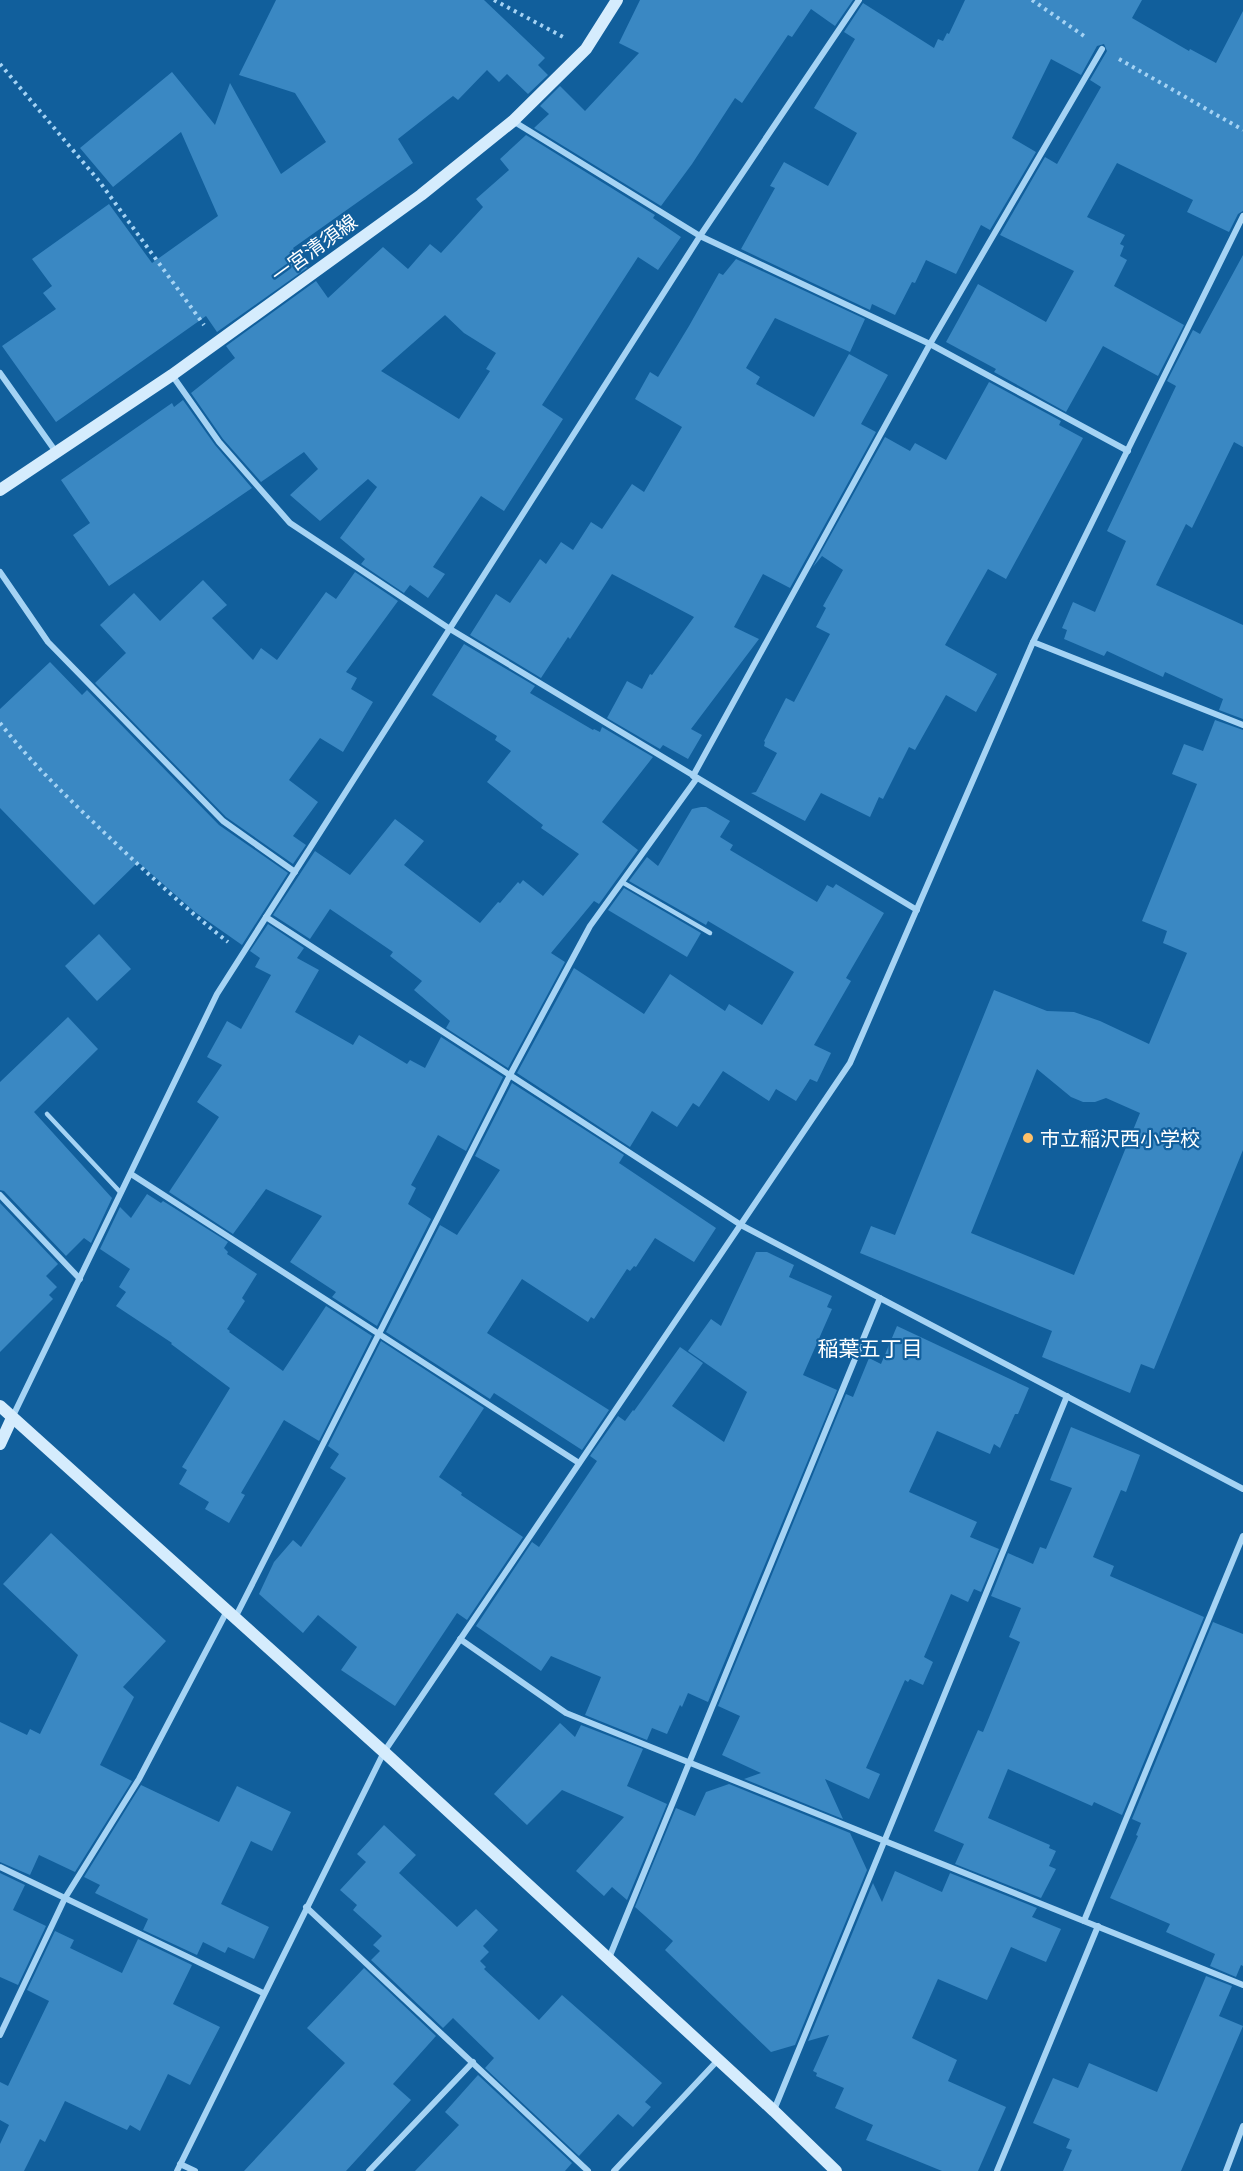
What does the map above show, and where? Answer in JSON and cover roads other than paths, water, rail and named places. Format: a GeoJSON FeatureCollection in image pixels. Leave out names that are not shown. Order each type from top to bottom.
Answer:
{"type":"FeatureCollection","features":[{"type":"Feature","properties":{"kind":"street","name":"一宮清須線"},"geometry":{"type":"LineString","coordinates":[[0,490],[172,375],[421,195],[513,121],[586,49],[618,0]]}},
{"type":"Feature","properties":{"kind":"street"},"geometry":{"type":"LineString","coordinates":[[0,1444],[217,994],[700,236],[859,0]]}},
{"type":"Feature","properties":{"kind":"street"},"geometry":{"type":"LineString","coordinates":[[0,2035],[64,1898],[140,1779],[231,1615],[510,1075],[590,926],[695,777],[930,344],[1102,49]]}},
{"type":"Feature","properties":{"kind":"street"},"geometry":{"type":"LineString","coordinates":[[513,121],[700,236],[930,344],[1128,451]]}},
{"type":"Feature","properties":{"kind":"street"},"geometry":{"type":"LineString","coordinates":[[177,2171],[384,1752],[850,1063],[1033,642],[1243,216]]}},
{"type":"Feature","properties":{"kind":"street"},"geometry":{"type":"LineString","coordinates":[[0,373],[56,452]]}},
{"type":"Feature","properties":{"kind":"street"},"geometry":{"type":"LineString","coordinates":[[172,375],[219,442],[290,523],[450,629],[917,910]]}},
{"type":"Feature","properties":{"kind":"street"},"geometry":{"type":"LineString","coordinates":[[0,572],[48,642],[223,821],[295,872]]}},
{"type":"Feature","properties":{"kind":"street"},"geometry":{"type":"LineString","coordinates":[[1033,642],[1243,725]]}},
{"type":"Feature","properties":{"kind":"street"},"geometry":{"type":"LineString","coordinates":[[266,917],[741,1225],[1243,1489]]}},
{"type":"Feature","properties":{"kind":"street"},"geometry":{"type":"LineString","coordinates":[[130,1174],[579,1464]]}},
{"type":"Feature","properties":{"kind":"street"},"geometry":{"type":"LineString","coordinates":[[0,1195],[80,1279]]}},
{"type":"Feature","properties":{"kind":"street"},"geometry":{"type":"LineString","coordinates":[[608,1959],[880,1298]]}},
{"type":"Feature","properties":{"kind":"street"},"geometry":{"type":"LineString","coordinates":[[774,2111],[1067,1396]]}},
{"type":"Feature","properties":{"kind":"street"},"geometry":{"type":"LineString","coordinates":[[0,1406],[384,1752],[774,2111],[836,2171]]}},
{"type":"Feature","properties":{"kind":"street"},"geometry":{"type":"LineString","coordinates":[[1084,1921],[1243,1536]]}},
{"type":"Feature","properties":{"kind":"street"},"geometry":{"type":"LineString","coordinates":[[460,1639],[566,1713],[1243,1984]]}},
{"type":"Feature","properties":{"kind":"street"},"geometry":{"type":"LineString","coordinates":[[0,1867],[263,1993]]}},
{"type":"Feature","properties":{"kind":"street"},"geometry":{"type":"LineString","coordinates":[[306,1907],[588,2171]]}},
{"type":"Feature","properties":{"kind":"street"},"geometry":{"type":"LineString","coordinates":[[997,2171],[1098,1926]]}},
{"type":"Feature","properties":{"kind":"street"},"geometry":{"type":"LineString","coordinates":[[614,2171],[718,2060]]}},
{"type":"Feature","properties":{"kind":"street"},"geometry":{"type":"LineString","coordinates":[[369,2171],[473,2062]]}},
{"type":"Feature","properties":{"kind":"street"},"geometry":{"type":"LineString","coordinates":[[1226,2171],[1243,2126]]}},
{"type":"Feature","properties":{"kind":"street"},"geometry":{"type":"LineString","coordinates":[[180,2164],[195,2171]]}},
{"type":"Feature","properties":{"kind":"lane"},"geometry":{"type":"LineString","coordinates":[[622,882],[710,933]]}},
{"type":"Feature","properties":{"kind":"lane"},"geometry":{"type":"LineString","coordinates":[[47,1114],[121,1193]]}},
{"type":"Feature","properties":{"kind":"place","name":"市立稲沢西小学校"},"geometry":{"type":"Point","coordinates":[1028,1138]}},
{"type":"Feature","properties":{"kind":"district","name":"稲葉五丁目"},"geometry":{"type":"Point","coordinates":[870,1348]}}]}
